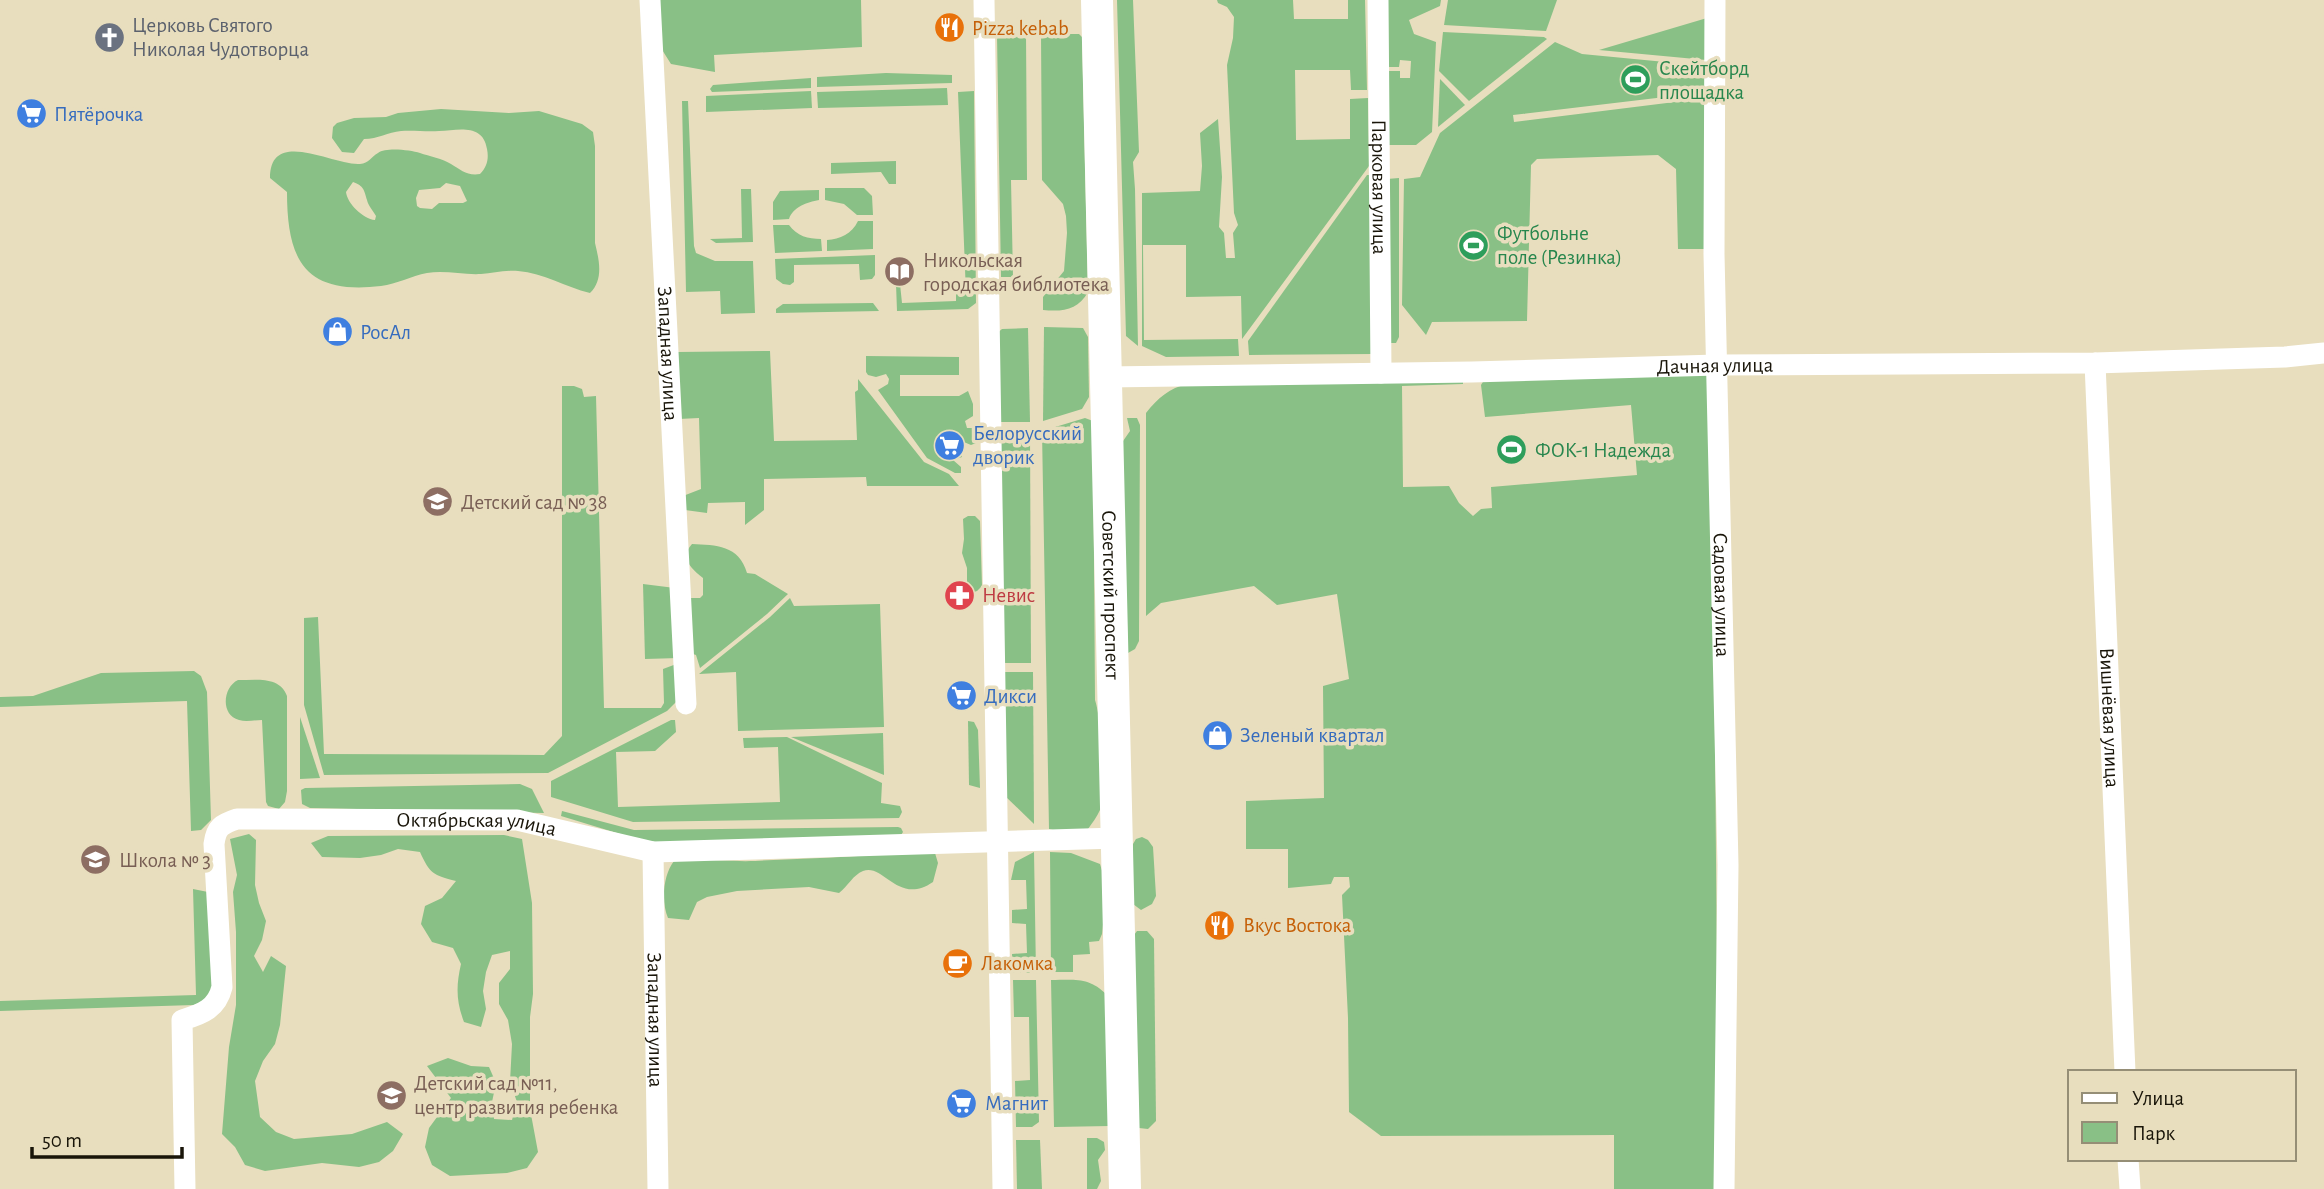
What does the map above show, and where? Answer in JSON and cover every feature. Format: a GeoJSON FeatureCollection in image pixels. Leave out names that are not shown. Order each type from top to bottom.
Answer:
{"type":"FeatureCollection","features":[{"type":"Feature","properties":{"kind":"main road","name":"Советский проспект"},"geometry":{"type":"LineString","coordinates":[[1097,0],[1125,1189]]}},
{"type":"Feature","properties":{"kind":"street","name":"Западная улица"},"geometry":{"type":"LineString","coordinates":[[650,0],[686,704]]}},
{"type":"Feature","properties":{"kind":"street"},"geometry":{"type":"LineString","coordinates":[[984,0],[1003,1189]]}},
{"type":"Feature","properties":{"kind":"street","name":"Парковая улица"},"geometry":{"type":"LineString","coordinates":[[1378,0],[1381,373]]}},
{"type":"Feature","properties":{"kind":"street","name":"Садовая улица"},"geometry":{"type":"LineString","coordinates":[[1715,0],[1714,254],[1728,865],[1724,1189]]}},
{"type":"Feature","properties":{"kind":"street","name":"Дачная улица"},"geometry":{"type":"LineString","coordinates":[[1106,377],[1717,365],[2095,363],[2285,357],[2324,353]]}},
{"type":"Feature","properties":{"kind":"street","name":"Вишнёвая улица"},"geometry":{"type":"LineString","coordinates":[[2095,363],[2125,1070]]}},
{"type":"Feature","properties":{"kind":"street","name":"Октябрьская улица"},"geometry":{"type":"LineString","coordinates":[[185,1189],[182,1020],[201,1014],[215,1005],[222,987],[214,844],[221,824],[237,819],[517,820],[653,852],[1118,838]]}},
{"type":"Feature","properties":{"kind":"street","name":"Западная улица"},"geometry":{"type":"LineString","coordinates":[[653,852],[658,1189]]}},
{"type":"Feature","properties":{"kind":"street"},"geometry":{"type":"LineString","coordinates":[[2129,1161],[2130,1189]]}},
{"type":"Feature","properties":{"kind":"green space"},"geometry":{"type":"Polygon","coordinates":[[[655,0],[861,0],[862,47],[714,55],[715,72],[671,64],[659,45],[655,0]]]}},
{"type":"Feature","properties":{"kind":"green space"},"geometry":{"type":"Polygon","coordinates":[[[1117,0],[1133,0],[1139,152],[1133,162],[1138,346],[1126,336],[1117,0]]]}},
{"type":"Feature","properties":{"kind":"green space"},"geometry":{"type":"Polygon","coordinates":[[[1217,0],[1293,0],[1294,19],[1348,19],[1348,0],[1365,0],[1367,90],[1351,90],[1350,70],[1295,70],[1296,140],[1350,139],[1350,99],[1368,98],[1369,166],[1242,339],[1241,296],[1186,297],[1186,245],[1143,245],[1144,340],[1238,339],[1239,356],[1166,357],[1142,346],[1142,193],[1200,191],[1200,133],[1218,119],[1222,177],[1219,227],[1224,233],[1226,258],[1235,258],[1233,233],[1238,225],[1234,213],[1227,65],[1234,17],[1227,7],[1217,0]]]}},
{"type":"Feature","properties":{"kind":"green space"},"geometry":{"type":"Polygon","coordinates":[[[1384,0],[1441,0],[1440,6],[1409,20],[1414,34],[1436,42],[1432,132],[1416,145],[1386,145],[1385,71],[1400,71],[1400,78],[1410,78],[1411,61],[1400,60],[1399,67],[1385,67],[1384,0]]]}},
{"type":"Feature","properties":{"kind":"green space"},"geometry":{"type":"Polygon","coordinates":[[[1448,0],[1557,0],[1546,31],[1444,25],[1448,0]]]}},
{"type":"Feature","properties":{"kind":"green space"},"geometry":{"type":"Polygon","coordinates":[[[1707,18],[1706,60],[1599,50],[1707,18]]]}},
{"type":"Feature","properties":{"kind":"green space"},"geometry":{"type":"Polygon","coordinates":[[[1443,32],[1547,39],[1469,101],[1439,71],[1443,32]]]}},
{"type":"Feature","properties":{"kind":"green space"},"geometry":{"type":"Polygon","coordinates":[[[1026,34],[1027,180],[1011,180],[1013,277],[1001,277],[997,35],[1026,34]]]}},
{"type":"Feature","properties":{"kind":"green space"},"geometry":{"type":"Polygon","coordinates":[[[1041,34],[1079,34],[1082,37],[1088,292],[1080,303],[1057,311],[1043,310],[1043,297],[1064,271],[1067,233],[1063,204],[1042,180],[1041,34]]]}},
{"type":"Feature","properties":{"kind":"green space"},"geometry":{"type":"Polygon","coordinates":[[[1555,42],[1582,54],[1707,66],[1707,92],[1513,115],[1514,122],[1707,98],[1706,249],[1678,249],[1676,169],[1658,155],[1537,159],[1531,165],[1527,321],[1432,322],[1426,335],[1402,305],[1404,179],[1420,177],[1440,133],[1555,42]]]}},
{"type":"Feature","properties":{"kind":"green space"},"geometry":{"type":"Polygon","coordinates":[[[886,73],[952,75],[952,83],[817,87],[817,77],[886,73]]]}},
{"type":"Feature","properties":{"kind":"green space"},"geometry":{"type":"Polygon","coordinates":[[[811,78],[811,88],[712,92],[710,89],[713,85],[811,78]]]}},
{"type":"Feature","properties":{"kind":"green space"},"geometry":{"type":"Polygon","coordinates":[[[1440,79],[1465,105],[1438,127],[1440,79]]]}},
{"type":"Feature","properties":{"kind":"green space"},"geometry":{"type":"Polygon","coordinates":[[[947,88],[948,105],[818,108],[817,92],[947,88]]]}},
{"type":"Feature","properties":{"kind":"green space"},"geometry":{"type":"Polygon","coordinates":[[[811,91],[812,108],[706,112],[706,96],[811,91]]]}},
{"type":"Feature","properties":{"kind":"green space"},"geometry":{"type":"Polygon","coordinates":[[[974,91],[976,303],[968,309],[897,311],[896,284],[900,284],[902,303],[956,301],[956,294],[966,294],[958,92],[974,91]]]}},
{"type":"Feature","properties":{"kind":"green space"},"geometry":{"type":"Polygon","coordinates":[[[682,101],[688,101],[696,253],[715,261],[753,261],[755,313],[721,314],[720,291],[686,292],[682,101]]]}},
{"type":"Feature","properties":{"kind":"green space"},"geometry":{"type":"Polygon","coordinates":[[[441,109],[509,113],[539,111],[582,124],[593,132],[595,243],[599,276],[590,293],[537,274],[518,271],[474,274],[434,272],[387,285],[355,287],[334,285],[318,278],[306,268],[291,237],[287,192],[270,178],[273,163],[280,155],[305,153],[360,164],[382,151],[398,150],[440,159],[471,174],[480,174],[484,169],[488,156],[485,141],[480,135],[469,130],[396,132],[364,139],[354,153],[342,152],[332,138],[333,127],[337,123],[354,118],[386,117],[398,113],[441,109]],[[353,182],[346,192],[349,201],[361,214],[375,220],[376,216],[363,189],[353,182]],[[446,183],[440,188],[419,190],[417,206],[432,209],[439,203],[467,201],[460,186],[446,183]]]}},
{"type":"Feature","properties":{"kind":"green space"},"geometry":{"type":"Polygon","coordinates":[[[896,161],[896,184],[889,184],[881,172],[831,174],[831,163],[896,161]]]}},
{"type":"Feature","properties":{"kind":"green space"},"geometry":{"type":"Polygon","coordinates":[[[1367,175],[1371,175],[1373,354],[1249,355],[1248,341],[1367,175]]]}},
{"type":"Feature","properties":{"kind":"green space"},"geometry":{"type":"Polygon","coordinates":[[[1399,178],[1399,337],[1396,343],[1388,343],[1387,179],[1399,178]]]}},
{"type":"Feature","properties":{"kind":"green space"},"geometry":{"type":"Polygon","coordinates":[[[825,188],[864,188],[872,196],[873,215],[857,215],[844,204],[825,200],[825,188]]]}},
{"type":"Feature","properties":{"kind":"green space"},"geometry":{"type":"Polygon","coordinates":[[[741,189],[751,189],[753,242],[716,243],[710,239],[742,238],[741,189]]]}},
{"type":"Feature","properties":{"kind":"green space"},"geometry":{"type":"Polygon","coordinates":[[[819,190],[819,200],[801,206],[789,219],[773,220],[773,202],[780,191],[819,190]]]}},
{"type":"Feature","properties":{"kind":"green space"},"geometry":{"type":"Polygon","coordinates":[[[858,221],[873,221],[873,249],[827,251],[827,240],[845,235],[858,221]]]}},
{"type":"Feature","properties":{"kind":"green space"},"geometry":{"type":"Polygon","coordinates":[[[773,225],[789,225],[803,236],[821,239],[822,251],[775,253],[773,225]]]}},
{"type":"Feature","properties":{"kind":"green space"},"geometry":{"type":"Polygon","coordinates":[[[875,255],[875,275],[872,279],[860,280],[859,264],[794,265],[794,282],[790,285],[783,284],[776,279],[775,259],[875,255]]]}},
{"type":"Feature","properties":{"kind":"green space"},"geometry":{"type":"Polygon","coordinates":[[[873,303],[879,311],[776,313],[776,309],[783,304],[873,303]]]}},
{"type":"Feature","properties":{"kind":"green space"},"geometry":{"type":"Polygon","coordinates":[[[1044,327],[1083,328],[1088,337],[1089,397],[1082,409],[1043,421],[1044,327]]]}},
{"type":"Feature","properties":{"kind":"green space"},"geometry":{"type":"Polygon","coordinates":[[[1028,328],[1030,422],[997,422],[996,334],[1002,329],[1028,328]]]}},
{"type":"Feature","properties":{"kind":"green space"},"geometry":{"type":"Polygon","coordinates":[[[770,351],[774,441],[857,440],[855,392],[858,390],[858,379],[924,462],[949,474],[959,486],[867,486],[866,477],[764,479],[764,510],[745,525],[745,502],[708,503],[707,513],[685,510],[683,496],[701,489],[699,418],[679,419],[678,352],[770,351]]]}},
{"type":"Feature","properties":{"kind":"green space"},"geometry":{"type":"Polygon","coordinates":[[[866,356],[959,357],[959,375],[900,375],[900,396],[959,396],[968,391],[973,404],[973,416],[965,421],[967,428],[972,428],[976,443],[971,445],[959,440],[959,436],[939,437],[940,454],[960,453],[962,457],[953,460],[961,467],[961,473],[955,473],[927,458],[878,390],[888,384],[886,374],[876,377],[866,372],[866,356]]]}},
{"type":"Feature","properties":{"kind":"green space"},"geometry":{"type":"Polygon","coordinates":[[[1712,372],[1716,1189],[1614,1189],[1614,1135],[1381,1136],[1349,1112],[1342,895],[1350,887],[1349,877],[1334,877],[1331,884],[1288,888],[1288,849],[1246,849],[1246,801],[1324,798],[1323,686],[1349,679],[1337,594],[1277,605],[1254,586],[1161,603],[1146,616],[1146,413],[1164,394],[1188,384],[1463,380],[1463,384],[1402,386],[1403,487],[1449,486],[1459,503],[1473,516],[1481,509],[1492,508],[1491,487],[1637,475],[1631,405],[1485,417],[1481,385],[1486,377],[1712,372]]]}},
{"type":"Feature","properties":{"kind":"green space"},"geometry":{"type":"Polygon","coordinates":[[[562,386],[582,389],[584,397],[596,396],[604,708],[661,708],[664,703],[663,669],[679,663],[677,701],[667,711],[548,773],[324,775],[304,705],[304,618],[318,617],[324,754],[544,755],[562,736],[562,386]]]}},
{"type":"Feature","properties":{"kind":"green space"},"geometry":{"type":"Polygon","coordinates":[[[1085,418],[1093,421],[1095,700],[1101,738],[1103,787],[1100,810],[1088,829],[1061,832],[1049,829],[1042,431],[1085,418]]]}},
{"type":"Feature","properties":{"kind":"green space"},"geometry":{"type":"Polygon","coordinates":[[[1127,418],[1137,418],[1140,425],[1139,641],[1135,649],[1128,653],[1121,444],[1130,431],[1127,418]]]}},
{"type":"Feature","properties":{"kind":"green space"},"geometry":{"type":"Polygon","coordinates":[[[998,430],[1030,430],[1031,663],[1003,663],[998,430]]]}},
{"type":"Feature","properties":{"kind":"green space"},"geometry":{"type":"Polygon","coordinates":[[[975,516],[980,521],[982,586],[971,593],[967,591],[967,568],[962,553],[963,519],[975,516]]]}},
{"type":"Feature","properties":{"kind":"green space"},"geometry":{"type":"Polygon","coordinates":[[[692,544],[726,548],[738,557],[747,573],[755,574],[788,594],[700,668],[696,655],[693,654],[687,598],[700,598],[703,595],[703,578],[688,562],[688,549],[692,544]]]}},
{"type":"Feature","properties":{"kind":"green space"},"geometry":{"type":"Polygon","coordinates":[[[643,584],[675,588],[679,658],[645,659],[643,584]]]}},
{"type":"Feature","properties":{"kind":"green space"},"geometry":{"type":"Polygon","coordinates":[[[790,598],[794,606],[880,604],[884,727],[738,731],[736,672],[699,674],[790,598]]]}},
{"type":"Feature","properties":{"kind":"green space"},"geometry":{"type":"Polygon","coordinates":[[[194,671],[201,676],[207,692],[211,820],[201,830],[191,831],[187,701],[0,707],[0,697],[33,696],[101,673],[194,671]]]}},
{"type":"Feature","properties":{"kind":"green space"},"geometry":{"type":"Polygon","coordinates":[[[1003,672],[1033,672],[1034,824],[1005,796],[1003,672]]]}},
{"type":"Feature","properties":{"kind":"green space"},"geometry":{"type":"Polygon","coordinates":[[[238,680],[273,682],[284,690],[287,696],[287,791],[285,802],[279,809],[268,806],[266,802],[262,720],[239,720],[229,713],[226,707],[229,688],[238,680]]]}},
{"type":"Feature","properties":{"kind":"green space"},"geometry":{"type":"Polygon","coordinates":[[[300,717],[320,778],[300,779],[300,717]]]}},
{"type":"Feature","properties":{"kind":"green space"},"geometry":{"type":"Polygon","coordinates":[[[675,720],[676,732],[655,751],[616,752],[618,807],[780,802],[778,747],[744,748],[743,738],[787,737],[882,783],[881,803],[900,806],[902,812],[899,818],[633,822],[551,797],[551,781],[675,720]]]}},
{"type":"Feature","properties":{"kind":"green space"},"geometry":{"type":"Polygon","coordinates":[[[968,721],[974,722],[978,730],[980,788],[969,785],[968,721]]]}},
{"type":"Feature","properties":{"kind":"green space"},"geometry":{"type":"Polygon","coordinates":[[[883,733],[884,775],[791,737],[883,733]]]}},
{"type":"Feature","properties":{"kind":"green space"},"geometry":{"type":"Polygon","coordinates":[[[520,784],[532,789],[544,813],[310,808],[302,804],[301,790],[305,788],[520,784]]]}},
{"type":"Feature","properties":{"kind":"green space"},"geometry":{"type":"Polygon","coordinates":[[[562,811],[634,830],[898,827],[903,832],[901,835],[653,844],[561,816],[562,811]]]}},
{"type":"Feature","properties":{"kind":"green space"},"geometry":{"type":"Polygon","coordinates":[[[249,834],[256,840],[255,885],[266,921],[262,940],[254,956],[263,972],[271,956],[286,966],[280,1025],[275,1044],[263,1061],[255,1081],[260,1117],[276,1132],[294,1139],[352,1134],[387,1122],[403,1134],[393,1151],[379,1162],[359,1167],[322,1163],[265,1171],[245,1165],[235,1147],[222,1134],[229,1047],[236,1005],[233,892],[237,875],[230,839],[249,834]]]}},
{"type":"Feature","properties":{"kind":"green space"},"geometry":{"type":"Polygon","coordinates":[[[504,835],[522,839],[532,903],[530,1109],[538,1152],[527,1168],[507,1173],[450,1176],[432,1165],[425,1147],[429,1128],[451,1098],[427,1066],[448,1058],[471,1066],[489,1067],[496,1083],[492,1102],[494,1119],[512,1120],[517,1102],[510,1082],[512,1044],[508,1020],[499,1004],[499,983],[510,969],[510,951],[492,955],[483,991],[486,1009],[481,1027],[464,1022],[458,993],[461,964],[453,948],[432,942],[421,924],[425,906],[442,898],[456,881],[433,872],[420,852],[398,849],[360,858],[322,857],[311,843],[328,836],[504,835]]]}},
{"type":"Feature","properties":{"kind":"green space"},"geometry":{"type":"Polygon","coordinates":[[[1142,837],[1153,847],[1156,896],[1152,904],[1141,910],[1133,904],[1133,844],[1136,839],[1142,837]]]}},
{"type":"Feature","properties":{"kind":"green space"},"geometry":{"type":"Polygon","coordinates":[[[902,852],[935,853],[938,863],[933,882],[921,888],[910,889],[901,887],[871,870],[856,875],[839,893],[809,887],[737,891],[707,897],[697,902],[689,920],[668,918],[666,912],[665,881],[674,861],[755,861],[902,852]]]}},
{"type":"Feature","properties":{"kind":"green space"},"geometry":{"type":"Polygon","coordinates":[[[1034,852],[1036,973],[1013,973],[1012,954],[1027,953],[1026,924],[1012,923],[1012,910],[1027,909],[1026,880],[1011,880],[1015,862],[1034,852]]]}},
{"type":"Feature","properties":{"kind":"green space"},"geometry":{"type":"Polygon","coordinates":[[[1050,852],[1071,853],[1100,864],[1107,887],[1102,934],[1099,941],[1089,942],[1090,954],[1073,955],[1073,972],[1051,972],[1050,852]]]}},
{"type":"Feature","properties":{"kind":"green space"},"geometry":{"type":"Polygon","coordinates":[[[193,889],[208,892],[214,992],[210,998],[194,1005],[0,1011],[0,1001],[196,995],[193,889]]]}},
{"type":"Feature","properties":{"kind":"green space"},"geometry":{"type":"Polygon","coordinates":[[[1137,931],[1147,931],[1154,939],[1156,1121],[1148,1129],[1139,1128],[1134,935],[1137,931]]]}},
{"type":"Feature","properties":{"kind":"green space"},"geometry":{"type":"Polygon","coordinates":[[[1013,980],[1036,980],[1039,1122],[1032,1127],[1016,1127],[1015,1081],[1030,1080],[1029,1017],[1014,1017],[1013,980]]]}},
{"type":"Feature","properties":{"kind":"green space"},"geometry":{"type":"Polygon","coordinates":[[[1051,980],[1088,982],[1107,995],[1110,1126],[1054,1127],[1051,980]]]}},
{"type":"Feature","properties":{"kind":"green space"},"geometry":{"type":"Polygon","coordinates":[[[1087,1138],[1097,1138],[1104,1142],[1105,1150],[1098,1160],[1101,1181],[1097,1189],[1087,1189],[1087,1138]]]}},
{"type":"Feature","properties":{"kind":"green space"},"geometry":{"type":"Polygon","coordinates":[[[1016,1140],[1040,1140],[1042,1189],[1017,1189],[1016,1140]]]}},
{"type":"Feature","properties":{"kind":"place","name":"Pizza kebab"},"geometry":{"type":"Point","coordinates":[949,28]}},
{"type":"Feature","properties":{"kind":"place","name":"Церковь Святого Николая Чудотворца"},"geometry":{"type":"Point","coordinates":[109,37]}},
{"type":"Feature","properties":{"kind":"place","name":"Скейтборд площадка"},"geometry":{"type":"Point","coordinates":[1636,80]}},
{"type":"Feature","properties":{"kind":"place","name":"Пятёрочка"},"geometry":{"type":"Point","coordinates":[31,114]}},
{"type":"Feature","properties":{"kind":"place","name":"Футбольне поле (Резинка)"},"geometry":{"type":"Point","coordinates":[1474,245]}},
{"type":"Feature","properties":{"kind":"place","name":"Никольская городская библиотека"},"geometry":{"type":"Point","coordinates":[900,272]}},
{"type":"Feature","properties":{"kind":"place","name":"РосАл"},"geometry":{"type":"Point","coordinates":[337,332]}},
{"type":"Feature","properties":{"kind":"place","name":"Белорусский дворик"},"geometry":{"type":"Point","coordinates":[950,445]}},
{"type":"Feature","properties":{"kind":"place","name":"ФОК-1 Надежда"},"geometry":{"type":"Point","coordinates":[1512,450]}},
{"type":"Feature","properties":{"kind":"place","name":"Детский сад № 38"},"geometry":{"type":"Point","coordinates":[438,502]}},
{"type":"Feature","properties":{"kind":"place","name":"Невис"},"geometry":{"type":"Point","coordinates":[959,595]}},
{"type":"Feature","properties":{"kind":"place","name":"Дикси"},"geometry":{"type":"Point","coordinates":[961,696]}},
{"type":"Feature","properties":{"kind":"place","name":"Зеленый квартал"},"geometry":{"type":"Point","coordinates":[1217,735]}},
{"type":"Feature","properties":{"kind":"place","name":"Школа № 3"},"geometry":{"type":"Point","coordinates":[96,860]}},
{"type":"Feature","properties":{"kind":"place","name":"Вкус Востока"},"geometry":{"type":"Point","coordinates":[1220,925]}},
{"type":"Feature","properties":{"kind":"place","name":"Лакомка"},"geometry":{"type":"Point","coordinates":[958,963]}},
{"type":"Feature","properties":{"kind":"place","name":"Детский сад №11, центр развития ребенка"},"geometry":{"type":"Point","coordinates":[391,1095]}},
{"type":"Feature","properties":{"kind":"place","name":"Магнит"},"geometry":{"type":"Point","coordinates":[962,1103]}}]}
